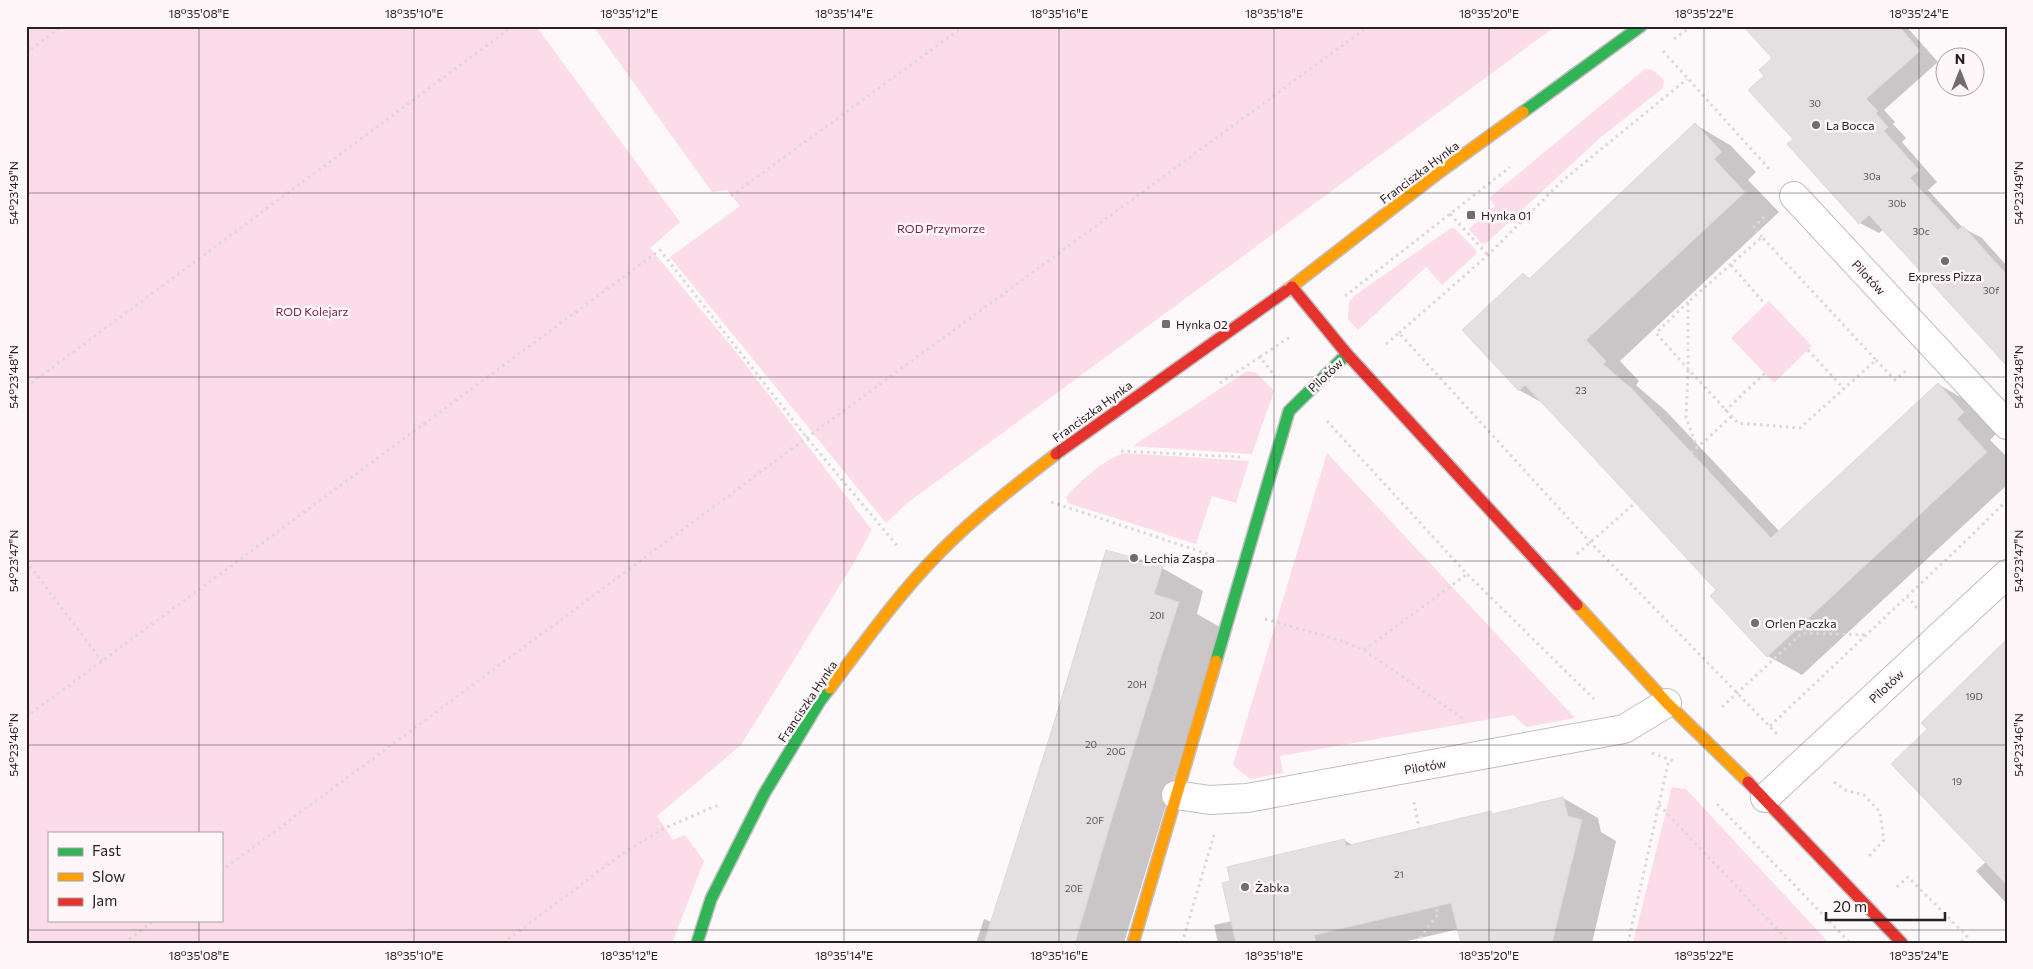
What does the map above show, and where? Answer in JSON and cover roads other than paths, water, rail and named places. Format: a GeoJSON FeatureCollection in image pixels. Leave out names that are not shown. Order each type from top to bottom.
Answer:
{"type":"FeatureCollection","features":[{"type":"Feature","properties":{"kind":"street","name":"Franciszka Hynka"},"geometry":{"type":"LineString","coordinates":[[697,943],[711,899],[764,794],[820,701],[878,624],[942,550],[1006,493],[1074,441],[1292,286],[1441,171],[1641,26]]}},
{"type":"Feature","properties":{"kind":"street","name":"Pilotów"},"geometry":{"type":"LineString","coordinates":[[1794,196],[2007,425]]}},
{"type":"Feature","properties":{"kind":"street","name":"Pilotów"},"geometry":{"type":"LineString","coordinates":[[1292,286],[1347,354],[1667,703],[1765,798],[1902,943]]}},
{"type":"Feature","properties":{"kind":"street","name":"Pilotów"},"geometry":{"type":"LineString","coordinates":[[1133,943],[1290,410],[1347,354]]}},
{"type":"Feature","properties":{"kind":"street","name":"Pilotów"},"geometry":{"type":"LineString","coordinates":[[1765,798],[2007,574]]}},
{"type":"Feature","properties":{"kind":"street","name":"Pilotów"},"geometry":{"type":"LineString","coordinates":[[1176,795],[1210,800],[1246,798],[1624,729],[1667,703]]}},
{"type":"Feature","properties":{"kind":"place","name":"La Bocca"},"geometry":{"type":"Point","coordinates":[1816,125]}},
{"type":"Feature","properties":{"kind":"place","name":"Hynka 01"},"geometry":{"type":"Point","coordinates":[1471,215]}},
{"type":"Feature","properties":{"kind":"place","name":"Express Pizza"},"geometry":{"type":"Point","coordinates":[1945,261]}},
{"type":"Feature","properties":{"kind":"place","name":"Hynka 02"},"geometry":{"type":"Point","coordinates":[1166,324]}},
{"type":"Feature","properties":{"kind":"place","name":"Lechia Zaspa"},"geometry":{"type":"Point","coordinates":[1134,558]}},
{"type":"Feature","properties":{"kind":"place","name":"Orlen Paczka"},"geometry":{"type":"Point","coordinates":[1755,623]}},
{"type":"Feature","properties":{"kind":"place","name":"Żabka"},"geometry":{"type":"Point","coordinates":[1245,887]}},
{"type":"Feature","properties":{"kind":"park label","name":"ROD Przymorze"},"geometry":{"type":"Point","coordinates":[941,228]}},
{"type":"Feature","properties":{"kind":"park label","name":"ROD Kolejarz"},"geometry":{"type":"Point","coordinates":[312,311]}}]}
